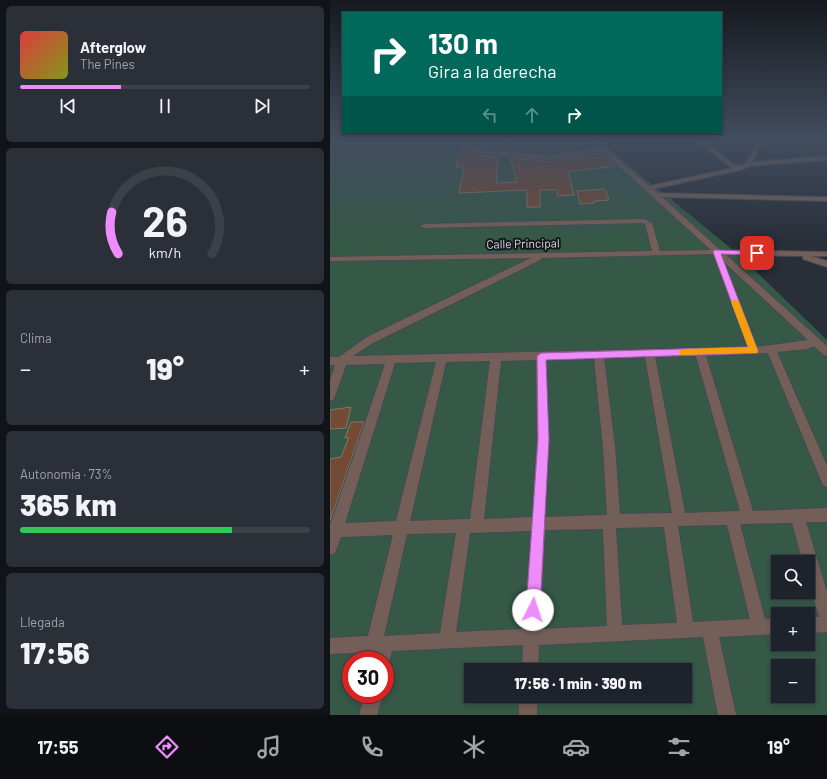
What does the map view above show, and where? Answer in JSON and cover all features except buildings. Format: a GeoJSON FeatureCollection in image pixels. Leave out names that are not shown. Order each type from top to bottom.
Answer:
{"type":"FeatureCollection","features":[{"type":"Feature","properties":{"kind":"street"},"geometry":{"type":"LineString","coordinates":[[631,172],[716,252],[827,352]]}},
{"type":"Feature","properties":{"kind":"street"},"geometry":{"type":"LineString","coordinates":[[649,188],[721,172]]}},
{"type":"Feature","properties":{"kind":"street"},"geometry":{"type":"LineString","coordinates":[[656,195],[827,200]]}},
{"type":"Feature","properties":{"kind":"street"},"geometry":{"type":"LineString","coordinates":[[667,205],[675,200],[827,203]]}},
{"type":"Feature","properties":{"kind":"street"},"geometry":{"type":"LineString","coordinates":[[424,226],[644,220],[648,223],[656,254]]}},
{"type":"Feature","properties":{"kind":"street"},"geometry":{"type":"LineString","coordinates":[[716,252],[754,351]]}},
{"type":"Feature","properties":{"kind":"street","name":"Calle Principal"},"geometry":{"type":"LineString","coordinates":[[330,259],[716,252],[827,254]]}},
{"type":"Feature","properties":{"kind":"street"},"geometry":{"type":"LineString","coordinates":[[798,254],[827,264]]}},
{"type":"Feature","properties":{"kind":"street"},"geometry":{"type":"LineString","coordinates":[[330,396],[342,360],[370,340],[540,256]]}},
{"type":"Feature","properties":{"kind":"street"},"geometry":{"type":"LineString","coordinates":[[330,361],[754,351],[807,345],[815,341]]}},
{"type":"Feature","properties":{"kind":"street"},"geometry":{"type":"LineString","coordinates":[[771,349],[827,481]]}},
{"type":"Feature","properties":{"kind":"street"},"geometry":{"type":"LineString","coordinates":[[700,352],[749,518]]}},
{"type":"Feature","properties":{"kind":"street"},"geometry":{"type":"LineString","coordinates":[[649,353],[675,519],[686,630]]}},
{"type":"Feature","properties":{"kind":"street"},"geometry":{"type":"LineString","coordinates":[[599,354],[609,447],[614,633]]}},
{"type":"Feature","properties":{"kind":"street"},"geometry":{"type":"LineString","coordinates":[[530,663],[543,439],[541,356]]}},
{"type":"Feature","properties":{"kind":"street"},"geometry":{"type":"LineString","coordinates":[[447,641],[470,526],[496,357]]}},
{"type":"Feature","properties":{"kind":"street"},"geometry":{"type":"LineString","coordinates":[[381,651],[380,644],[402,527],[442,358]]}},
{"type":"Feature","properties":{"kind":"street"},"geometry":{"type":"LineString","coordinates":[[330,548],[333,530],[391,360]]}},
{"type":"Feature","properties":{"kind":"street"},"geometry":{"type":"LineString","coordinates":[[333,530],[402,527],[538,525],[611,521],[827,515]]}},
{"type":"Feature","properties":{"kind":"street"},"geometry":{"type":"LineString","coordinates":[[796,516],[827,618]]}},
{"type":"Feature","properties":{"kind":"street"},"geometry":{"type":"LineString","coordinates":[[732,518],[759,626]]}},
{"type":"Feature","properties":{"kind":"street"},"geometry":{"type":"LineString","coordinates":[[815,624],[827,624]]}},
{"type":"Feature","properties":{"kind":"street"},"geometry":{"type":"LineString","coordinates":[[330,646],[771,626]]}},
{"type":"Feature","properties":{"kind":"street"},"geometry":{"type":"LineString","coordinates":[[709,629],[727,715]]}},
{"type":"Feature","properties":{"kind":"street"},"geometry":{"type":"LineString","coordinates":[[368,715],[371,703]]}},
{"type":"Feature","properties":{"kind":"street"},"geometry":{"type":"LineString","coordinates":[[528,703],[528,715]]}},
{"type":"Feature","properties":{"kind":"green space"},"geometry":{"type":"Polygon","coordinates":[[[330,172],[637,172],[667,197],[674,197],[672,200],[740,256],[827,340],[827,715],[330,715],[330,172]]]}},
{"type":"Feature","properties":{"kind":"slow traffic"},"geometry":{"type":"LineString","coordinates":[[683,352],[754,351],[735,302]]}},
{"type":"Feature","properties":{"kind":"route"},"geometry":{"type":"LineString","coordinates":[[533,610],[543,439],[541,356],[754,351],[716,252],[757,253]]}}]}
